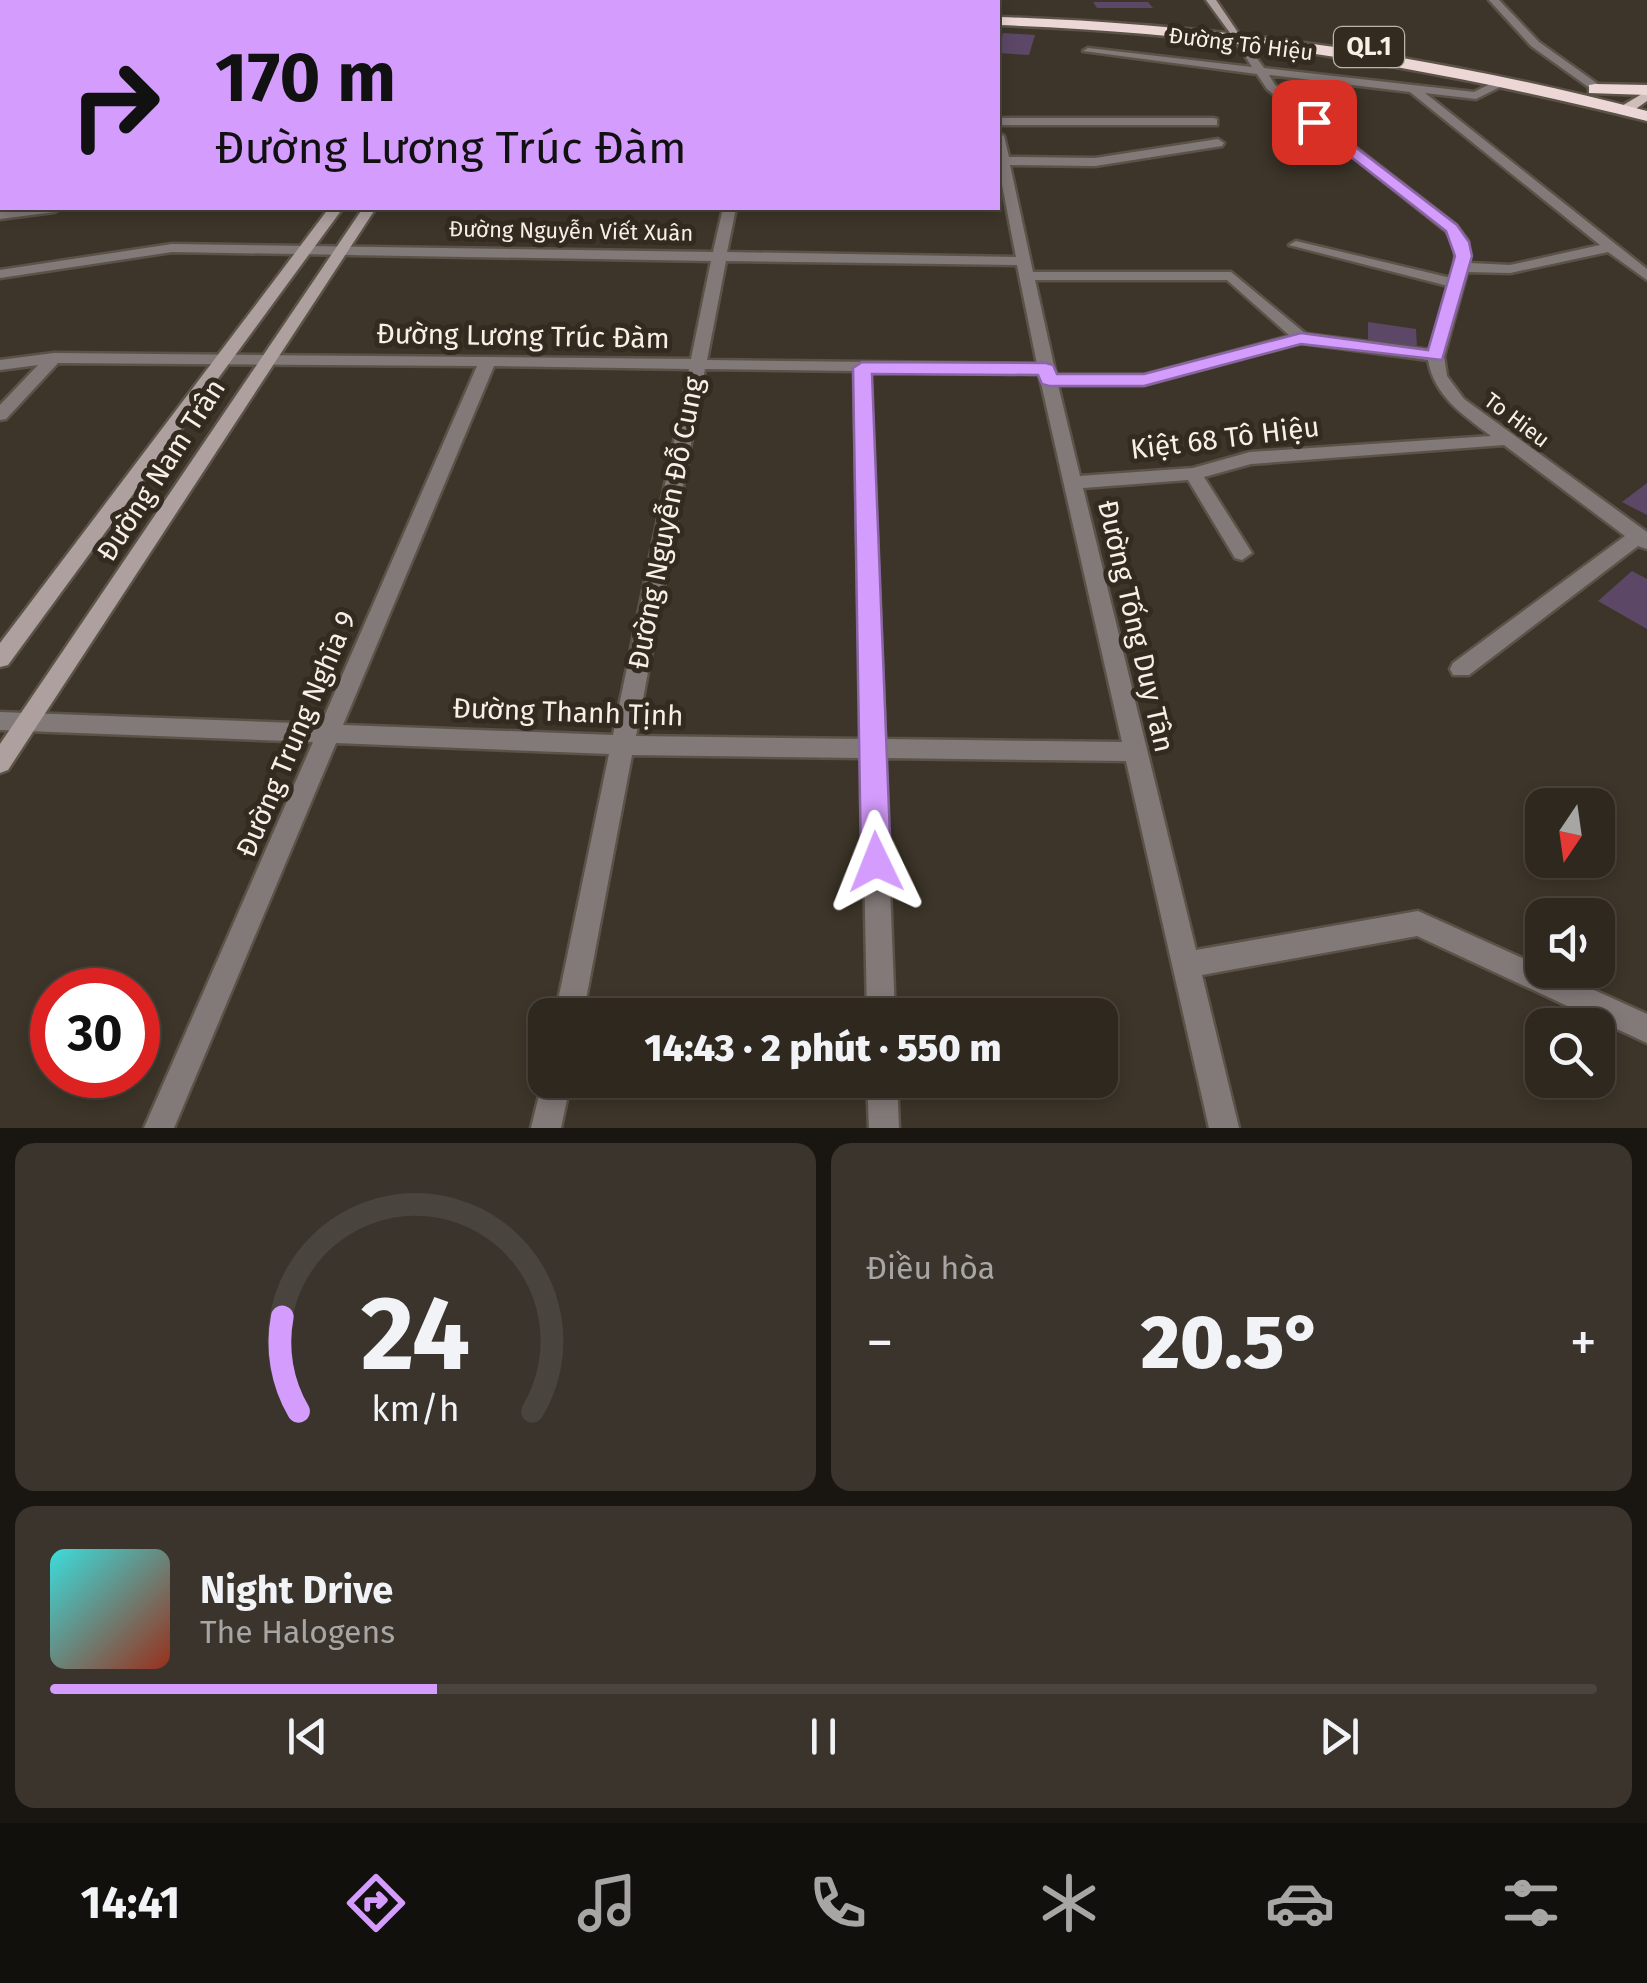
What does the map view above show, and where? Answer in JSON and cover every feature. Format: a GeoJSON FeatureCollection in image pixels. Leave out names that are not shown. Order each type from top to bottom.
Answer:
{"type":"FeatureCollection","features":[{"type":"Feature","properties":{"kind":"highway","name":"QL.1"},"geometry":{"type":"LineString","coordinates":[[1000,13],[1233,30],[1425,56],[1641,103]]}},
{"type":"Feature","properties":{"kind":"highway","name":"QL.1"},"geometry":{"type":"LineString","coordinates":[[1000,21],[1017,17]]}},
{"type":"Feature","properties":{"kind":"highway","name":"QL.1"},"geometry":{"type":"LineString","coordinates":[[1233,30],[1641,103]]}},
{"type":"Feature","properties":{"kind":"highway"},"geometry":{"type":"LineString","coordinates":[[1558,84],[1598,89],[1641,103]]}},
{"type":"Feature","properties":{"kind":"street"},"geometry":{"type":"LineString","coordinates":[[1211,0],[1260,71],[1287,100],[1452,228],[1461,242],[1464,256],[1436,356],[1301,338]]}},
{"type":"Feature","properties":{"kind":"street"},"geometry":{"type":"LineString","coordinates":[[1492,0],[1535,44],[1598,89]]}},
{"type":"Feature","properties":{"kind":"street","name":"Đường Tô Hiệu"},"geometry":{"type":"LineString","coordinates":[[1088,52],[1476,96],[1504,80]]}},
{"type":"Feature","properties":{"kind":"street"},"geometry":{"type":"LineString","coordinates":[[1412,89],[1647,276]]}},
{"type":"Feature","properties":{"kind":"street"},"geometry":{"type":"LineString","coordinates":[[1000,122],[1213,122]]}},
{"type":"Feature","properties":{"kind":"street"},"geometry":{"type":"LineString","coordinates":[[1003,174],[1218,143]]}},
{"type":"Feature","properties":{"kind":"street","name":"Đường Tống Duy Tân"},"geometry":{"type":"LineString","coordinates":[[1003,174],[1224,1128]]}},
{"type":"Feature","properties":{"kind":"street"},"geometry":{"type":"LineString","coordinates":[[0,215],[39,210]]}},
{"type":"Feature","properties":{"kind":"street","name":"Đường Nam Trân"},"geometry":{"type":"LineString","coordinates":[[0,659],[334,210]]}},
{"type":"Feature","properties":{"kind":"street","name":"Đường Nam Trân"},"geometry":{"type":"LineString","coordinates":[[0,763],[368,210]]}},
{"type":"Feature","properties":{"kind":"street","name":"Đường Nguyễn Đỗ Cung"},"geometry":{"type":"LineString","coordinates":[[572,998],[729,210]]}},
{"type":"Feature","properties":{"kind":"street"},"geometry":{"type":"LineString","coordinates":[[1296,245],[1458,275],[1510,269],[1612,248]]}},
{"type":"Feature","properties":{"kind":"street","name":"Đường Nguyễn Viết Xuân"},"geometry":{"type":"LineString","coordinates":[[0,274],[172,248],[718,256],[1231,276],[1301,338]]}},
{"type":"Feature","properties":{"kind":"street","name":"Đường Lương Trúc Đàm"},"geometry":{"type":"LineString","coordinates":[[0,364],[54,358],[224,358],[862,368],[1144,380],[1301,338]]}},
{"type":"Feature","properties":{"kind":"street","name":"To Hieu"},"geometry":{"type":"LineString","coordinates":[[1436,356],[1439,376],[1458,403],[1643,539]]}},
{"type":"Feature","properties":{"kind":"street"},"geometry":{"type":"LineString","coordinates":[[0,415],[54,358]]}},
{"type":"Feature","properties":{"kind":"street","name":"Đường Trung Nghĩa 9"},"geometry":{"type":"LineString","coordinates":[[159,1128],[487,363]]}},
{"type":"Feature","properties":{"kind":"street"},"geometry":{"type":"LineString","coordinates":[[862,368],[880,998]]}},
{"type":"Feature","properties":{"kind":"street","name":"Kiệt 68 Tô Hiệu"},"geometry":{"type":"LineString","coordinates":[[1072,482],[1193,474],[1250,458],[1504,440]]}},
{"type":"Feature","properties":{"kind":"street"},"geometry":{"type":"LineString","coordinates":[[1193,474],[1242,553]]}},
{"type":"Feature","properties":{"kind":"street"},"geometry":{"type":"LineString","coordinates":[[1461,669],[1643,539]]}},
{"type":"Feature","properties":{"kind":"street","name":"Đường Thanh Tịnh"},"geometry":{"type":"LineString","coordinates":[[0,721],[624,745],[1134,752]]}},
{"type":"Feature","properties":{"kind":"street"},"geometry":{"type":"LineString","coordinates":[[1185,965],[1418,923],[1647,1029]]}},
{"type":"Feature","properties":{"kind":"street"},"geometry":{"type":"LineString","coordinates":[[546,1128],[552,1098]]}},
{"type":"Feature","properties":{"kind":"street"},"geometry":{"type":"LineString","coordinates":[[883,1098],[884,1128]]}},
{"type":"Feature","properties":{"kind":"building"},"geometry":{"type":"Polygon","coordinates":[[[1093,2],[1148,2],[1153,8],[1097,8],[1093,2]]]}},
{"type":"Feature","properties":{"kind":"building"},"geometry":{"type":"Polygon","coordinates":[[[1003,33],[1035,35],[1029,55],[1000,53],[1003,33]]]}},
{"type":"Feature","properties":{"kind":"building"},"geometry":{"type":"Polygon","coordinates":[[[1368,322],[1416,329],[1417,350],[1368,342],[1368,322]]]}},
{"type":"Feature","properties":{"kind":"building"},"geometry":{"type":"Polygon","coordinates":[[[1647,483],[1647,515],[1622,502],[1647,483]]]}},
{"type":"Feature","properties":{"kind":"building"},"geometry":{"type":"Polygon","coordinates":[[[1632,571],[1647,579],[1647,629],[1598,601],[1632,571]]]}},
{"type":"Feature","properties":{"kind":"route"},"geometry":{"type":"LineString","coordinates":[[876,862],[862,368],[1046,369],[1049,380],[1144,380],[1301,338],[1436,356],[1464,256],[1461,242],[1452,228],[1314,122]]}}]}
